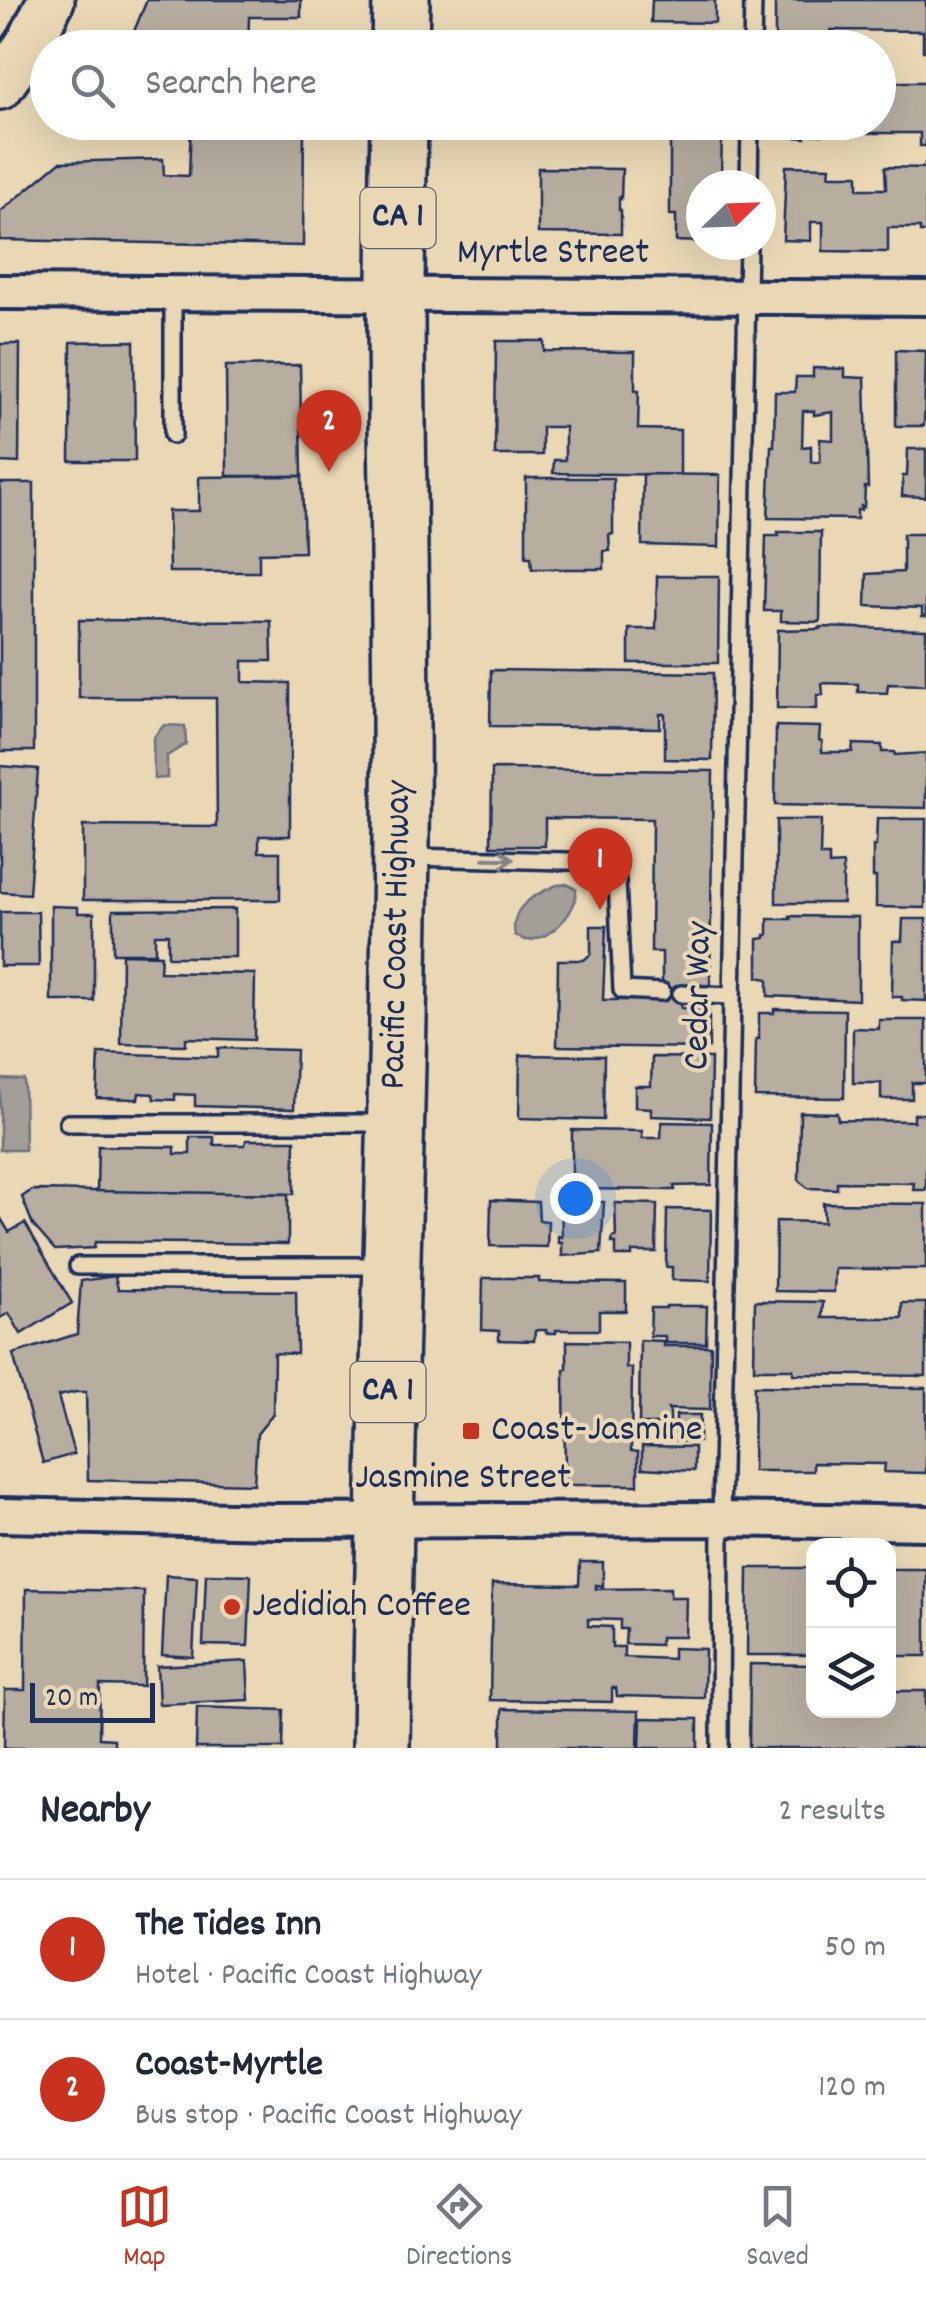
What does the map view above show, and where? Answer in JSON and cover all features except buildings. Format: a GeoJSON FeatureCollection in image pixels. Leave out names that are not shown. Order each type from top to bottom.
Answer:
{"type":"FeatureCollection","features":[{"type":"Feature","properties":{"kind":"highway"},"geometry":{"type":"LineString","coordinates":[[400,30],[401,0]]}},
{"type":"Feature","properties":{"kind":"highway","name":"Pacific Coast Highway"},"geometry":{"type":"LineString","coordinates":[[381,1748],[401,856],[396,294],[399,140]]}},
{"type":"Feature","properties":{"kind":"street"},"geometry":{"type":"LineString","coordinates":[[36,30],[51,0]]}},
{"type":"Feature","properties":{"kind":"street"},"geometry":{"type":"LineString","coordinates":[[0,86],[30,42]]}},
{"type":"Feature","properties":{"kind":"street","name":"Myrtle Street"},"geometry":{"type":"LineString","coordinates":[[0,292],[926,298]]}},
{"type":"Feature","properties":{"kind":"street","name":"Jasmine Street"},"geometry":{"type":"LineString","coordinates":[[0,1514],[275,1521],[721,1519],[926,1523]]}},
{"type":"Feature","properties":{"kind":"lane"},"geometry":{"type":"LineString","coordinates":[[752,30],[753,0]]}},
{"type":"Feature","properties":{"kind":"lane"},"geometry":{"type":"LineString","coordinates":[[749,170],[750,140]]}},
{"type":"Feature","properties":{"kind":"lane","name":"Cedar Way"},"geometry":{"type":"LineString","coordinates":[[720,1748],[721,1519],[748,260]]}},
{"type":"Feature","properties":{"kind":"lane"},"geometry":{"type":"LineString","coordinates":[[172,435],[173,292]]}},
{"type":"Feature","properties":{"kind":"lane"},"geometry":{"type":"LineString","coordinates":[[401,856],[604,862],[617,880],[622,990],[662,992]]}},
{"type":"Feature","properties":{"kind":"lane"},"geometry":{"type":"LineString","coordinates":[[682,994],[732,996]]}},
{"type":"Feature","properties":{"kind":"lane"},"geometry":{"type":"LineString","coordinates":[[68,1122],[395,1122]]}},
{"type":"Feature","properties":{"kind":"lane"},"geometry":{"type":"LineString","coordinates":[[78,1266],[392,1266]]}},
{"type":"Feature","properties":{"kind":"shaded area"},"geometry":{"type":"Polygon","coordinates":[[[164,725],[185,726],[186,744],[167,756],[167,778],[154,779],[153,738],[164,725]]]}},
{"type":"Feature","properties":{"kind":"shaded area"},"geometry":{"type":"Polygon","coordinates":[[[567,884],[576,889],[573,906],[562,922],[538,938],[526,940],[515,935],[520,909],[532,897],[567,884]]]}},
{"type":"Feature","properties":{"kind":"shaded area"},"geometry":{"type":"Polygon","coordinates":[[[0,1079],[24,1080],[25,1150],[0,1150],[0,1079]]]}},
{"type":"Feature","properties":{"kind":"place","name":"Coast-Myrtle"},"geometry":{"type":"Point","coordinates":[329,472]}},
{"type":"Feature","properties":{"kind":"place","name":"The Tides Inn"},"geometry":{"type":"Point","coordinates":[600,910]}},
{"type":"Feature","properties":{"kind":"place","name":"Coast-Jasmine"},"geometry":{"type":"Point","coordinates":[471,1431]}},
{"type":"Feature","properties":{"kind":"place","name":"Jedidiah Coffee"},"geometry":{"type":"Point","coordinates":[232,1607]}}]}
